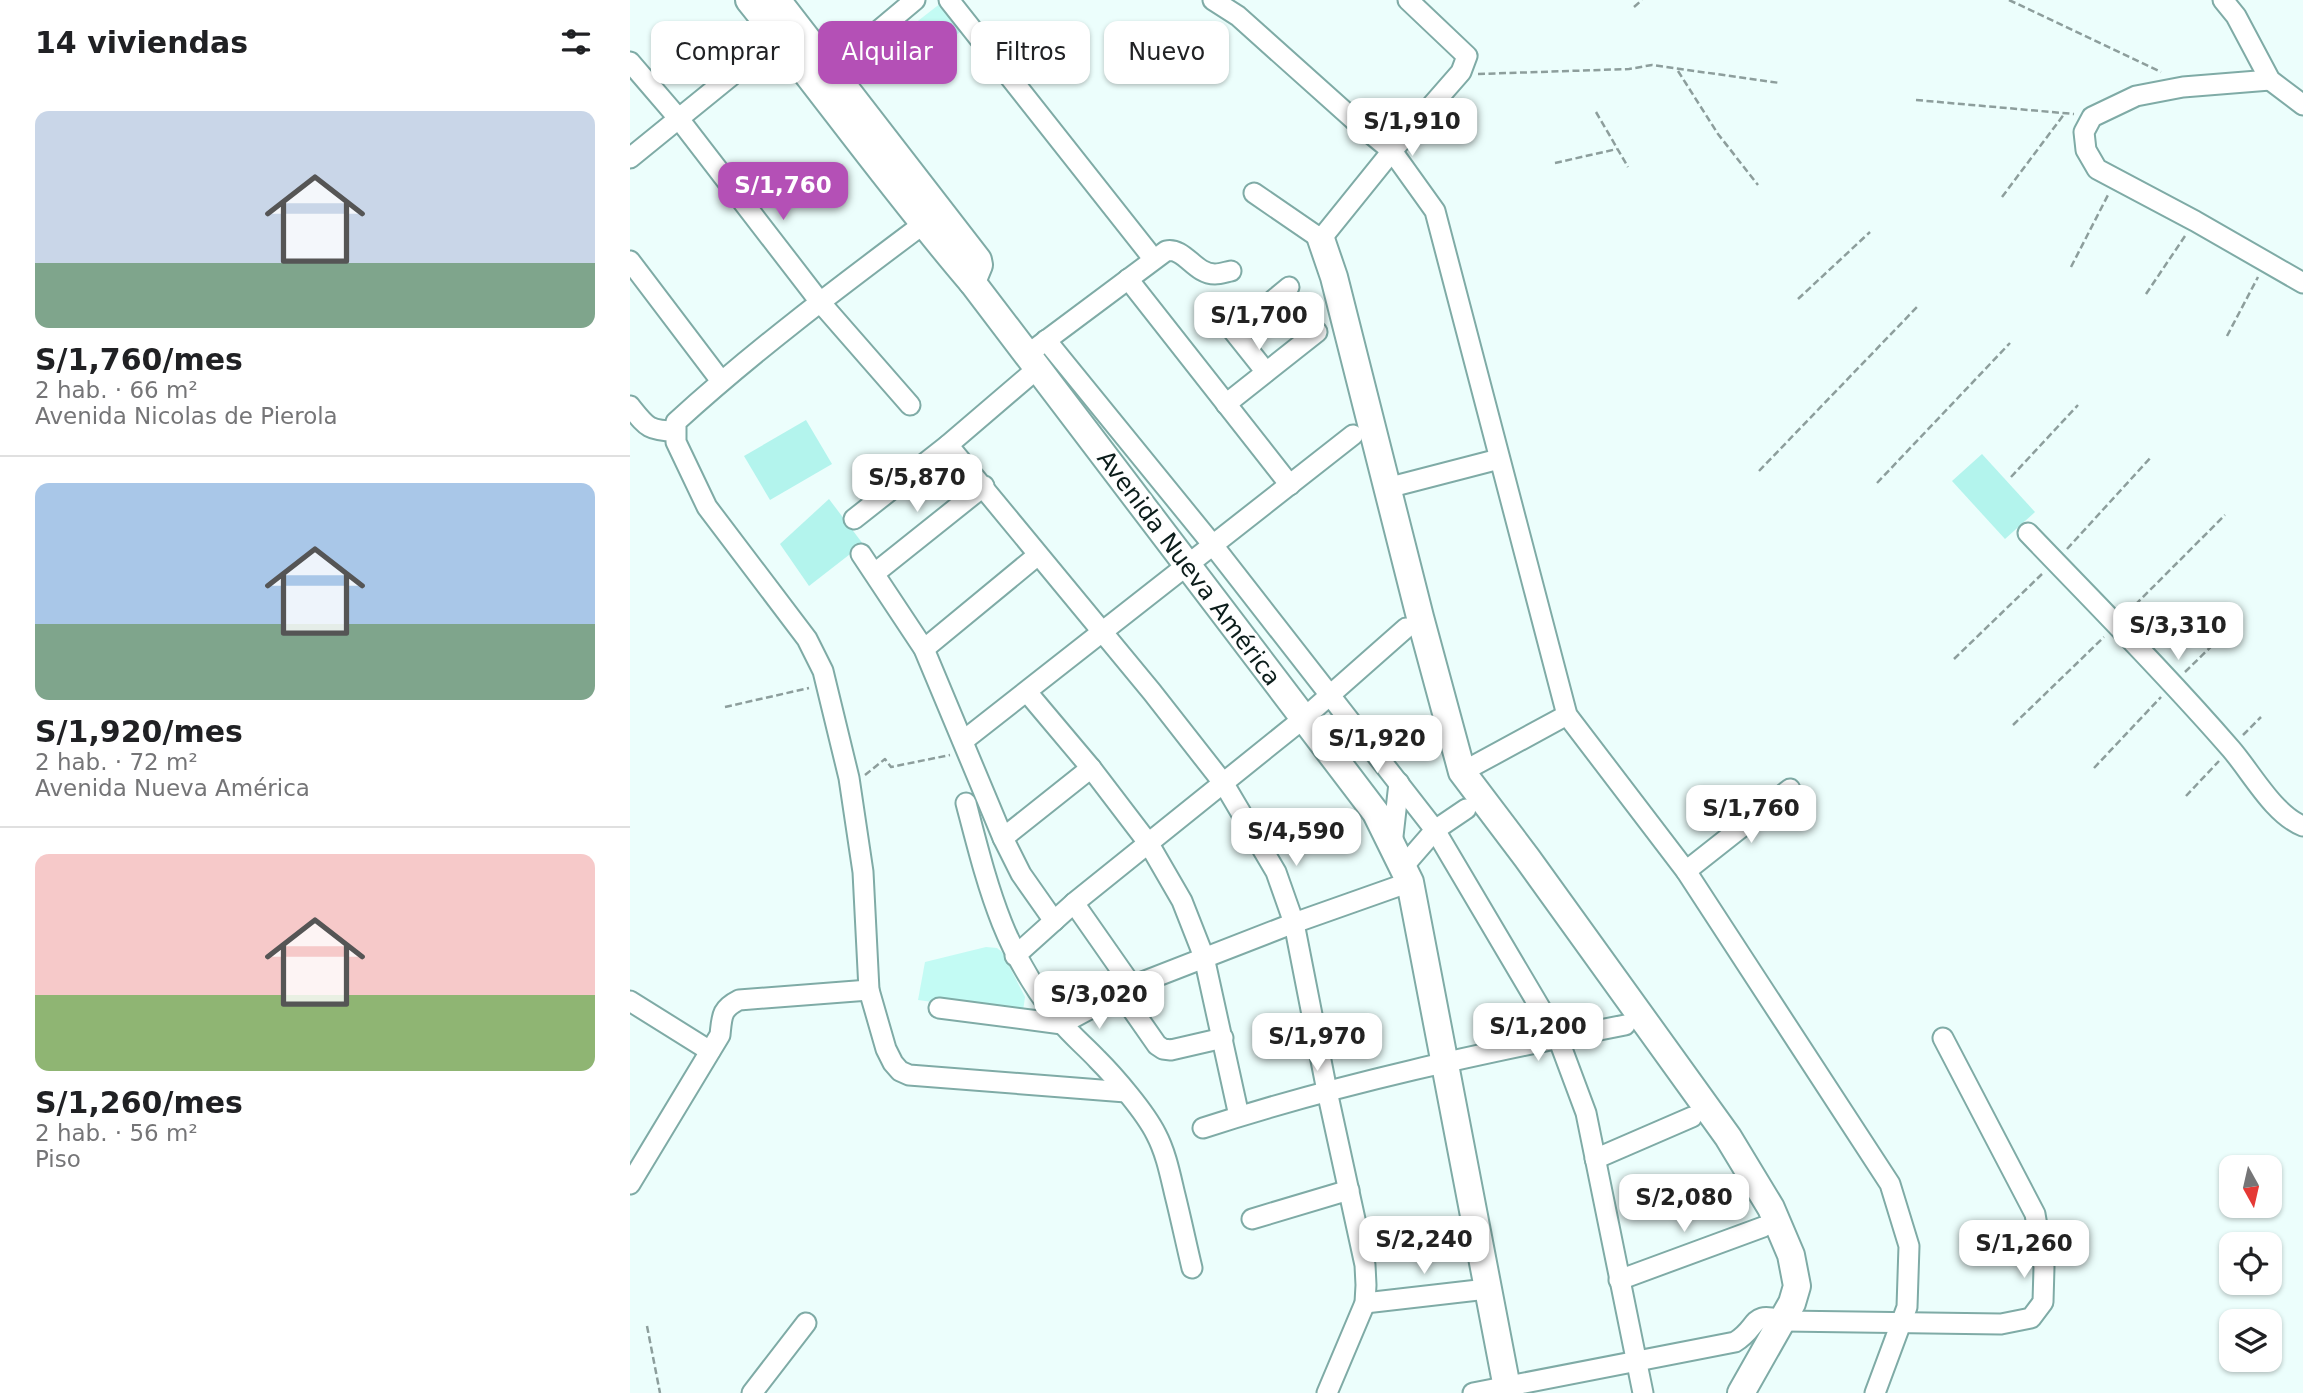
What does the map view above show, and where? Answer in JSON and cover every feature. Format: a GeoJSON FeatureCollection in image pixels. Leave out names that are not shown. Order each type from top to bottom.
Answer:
{"type":"FeatureCollection","features":[{"type":"Feature","properties":{"kind":"street"},"geometry":{"type":"LineString","coordinates":[[748,0],[774,21]]}},
{"type":"Feature","properties":{"kind":"street"},"geometry":{"type":"LineString","coordinates":[[777,0],[784,21]]}},
{"type":"Feature","properties":{"kind":"street"},"geometry":{"type":"LineString","coordinates":[[890,21],[915,0]]}},
{"type":"Feature","properties":{"kind":"street"},"geometry":{"type":"LineString","coordinates":[[949,0],[1148,252]]}},
{"type":"Feature","properties":{"kind":"street"},"geometry":{"type":"LineString","coordinates":[[1213,0],[1238,16],[1353,119],[1392,150],[1435,211],[1567,715],[1686,871],[1889,1184],[1909,1246],[1907,1307],[1875,1393]]}},
{"type":"Feature","properties":{"kind":"street"},"geometry":{"type":"LineString","coordinates":[[1321,239],[1392,150],[1461,72],[1467,56],[1408,0]]}},
{"type":"Feature","properties":{"kind":"street"},"geometry":{"type":"LineString","coordinates":[[2223,0],[2235,16],[2270,80],[2303,105]]}},
{"type":"Feature","properties":{"kind":"street"},"geometry":{"type":"LineString","coordinates":[[804,52],[818,70]]}},
{"type":"Feature","properties":{"kind":"street"},"geometry":{"type":"LineString","coordinates":[[630,62],[678,119],[820,302],[910,405]]}},
{"type":"Feature","properties":{"kind":"street"},"geometry":{"type":"LineString","coordinates":[[2270,80],[2183,88],[2136,96],[2092,117],[2084,132],[2086,150],[2096,169],[2195,221],[2303,283]]}},
{"type":"Feature","properties":{"kind":"street"},"geometry":{"type":"LineString","coordinates":[[630,158],[721,84]]}},
{"type":"Feature","properties":{"kind":"street"},"geometry":{"type":"LineString","coordinates":[[829,84],[931,218],[721,381],[676,422],[676,442],[707,507],[807,639],[819,661],[850,785],[863,872],[869,990],[886,1049],[893,1063],[900,1071],[909,1075],[1126,1093]]}},
{"type":"Feature","properties":{"kind":"street"},"geometry":{"type":"LineString","coordinates":[[1254,193],[1321,239],[1334,277],[1462,772],[1728,1136],[1771,1208],[1791,1255],[1797,1286],[1792,1303],[1741,1393]]}},
{"type":"Feature","properties":{"kind":"street","name":"Avenida Nueva América"},"geometry":{"type":"LineString","coordinates":[[931,218],[978,260],[979,265],[972,282],[1037,354],[1186,564],[1376,813],[1401,866],[1444,1063],[1507,1390]]}},
{"type":"Feature","properties":{"kind":"street"},"geometry":{"type":"LineString","coordinates":[[854,519],[948,445],[1037,354],[1166,251],[1178,251],[1199,271],[1214,275],[1231,271]]}},
{"type":"Feature","properties":{"kind":"street"},"geometry":{"type":"LineString","coordinates":[[630,261],[721,381]]}},
{"type":"Feature","properties":{"kind":"street"},"geometry":{"type":"LineString","coordinates":[[1128,279],[1290,485]]}},
{"type":"Feature","properties":{"kind":"street"},"geometry":{"type":"LineString","coordinates":[[1235,332],[1289,287]]}},
{"type":"Feature","properties":{"kind":"street"},"geometry":{"type":"LineString","coordinates":[[1215,308],[1266,372]]}},
{"type":"Feature","properties":{"kind":"street"},"geometry":{"type":"LineString","coordinates":[[1226,404],[1317,332]]}},
{"type":"Feature","properties":{"kind":"street"},"geometry":{"type":"LineString","coordinates":[[1037,354],[1212,544],[1399,783],[1461,871],[1558,1038],[1586,1113],[1643,1393]]}},
{"type":"Feature","properties":{"kind":"street"},"geometry":{"type":"LineString","coordinates":[[630,406],[644,424],[656,431],[675,431]]}},
{"type":"Feature","properties":{"kind":"street"},"geometry":{"type":"LineString","coordinates":[[965,746],[1102,631],[1353,435]]}},
{"type":"Feature","properties":{"kind":"street"},"geometry":{"type":"LineString","coordinates":[[948,445],[1224,784],[1279,878],[1294,923],[1365,1265],[1364,1303],[1327,1393]]}},
{"type":"Feature","properties":{"kind":"street"},"geometry":{"type":"LineString","coordinates":[[1387,488],[1499,458]]}},
{"type":"Feature","properties":{"kind":"street"},"geometry":{"type":"LineString","coordinates":[[875,573],[984,486]]}},
{"type":"Feature","properties":{"kind":"street"},"geometry":{"type":"LineString","coordinates":[[2028,533],[2117,624],[2231,749],[2287,819],[2303,826]]}},
{"type":"Feature","properties":{"kind":"street"},"geometry":{"type":"LineString","coordinates":[[861,554],[924,649],[1003,838],[1021,874],[1054,922]]}},
{"type":"Feature","properties":{"kind":"street"},"geometry":{"type":"LineString","coordinates":[[924,649],[1038,555]]}},
{"type":"Feature","properties":{"kind":"street"},"geometry":{"type":"LineString","coordinates":[[1015,956],[1074,903],[1304,718],[1406,628]]}},
{"type":"Feature","properties":{"kind":"street"},"geometry":{"type":"LineString","coordinates":[[1027,692],[1091,768],[1149,844],[1182,901],[1205,957],[1239,1116]]}},
{"type":"Feature","properties":{"kind":"street"},"geometry":{"type":"LineString","coordinates":[[1462,772],[1567,715]]}},
{"type":"Feature","properties":{"kind":"street"},"geometry":{"type":"LineString","coordinates":[[1003,838],[1091,768]]}},
{"type":"Feature","properties":{"kind":"street"},"geometry":{"type":"LineString","coordinates":[[1399,783],[1401,866]]}},
{"type":"Feature","properties":{"kind":"street"},"geometry":{"type":"LineString","coordinates":[[1686,871],[1790,789]]}},
{"type":"Feature","properties":{"kind":"street"},"geometry":{"type":"LineString","coordinates":[[966,803],[989,888],[1015,956],[1062,1024],[1107,1069],[1150,1123],[1166,1154],[1192,1268]]}},
{"type":"Feature","properties":{"kind":"street"},"geometry":{"type":"LineString","coordinates":[[939,1009],[1062,1024],[1126,989],[1294,923],[1401,866],[1434,830],[1466,809]]}},
{"type":"Feature","properties":{"kind":"street"},"geometry":{"type":"LineString","coordinates":[[1074,903],[1157,1045],[1171,1050],[1223,1038]]}},
{"type":"Feature","properties":{"kind":"street"},"geometry":{"type":"LineString","coordinates":[[630,1184],[720,1035],[723,1011],[729,1005],[739,1000],[869,990]]}},
{"type":"Feature","properties":{"kind":"street"},"geometry":{"type":"LineString","coordinates":[[630,1001],[710,1051]]}},
{"type":"Feature","properties":{"kind":"street"},"geometry":{"type":"LineString","coordinates":[[1203,1128],[1327,1091],[1625,1025]]}},
{"type":"Feature","properties":{"kind":"street"},"geometry":{"type":"LineString","coordinates":[[1473,1393],[1507,1390],[1735,1342],[1744,1337],[1757,1319],[1763,1316],[1784,1321],[2001,1324],[2031,1318],[2043,1302],[2045,1267],[2035,1214],[1942,1038]]}},
{"type":"Feature","properties":{"kind":"street"},"geometry":{"type":"LineString","coordinates":[[1595,1159],[1692,1117]]}},
{"type":"Feature","properties":{"kind":"street"},"geometry":{"type":"LineString","coordinates":[[1252,1219],[1349,1190]]}},
{"type":"Feature","properties":{"kind":"street"},"geometry":{"type":"LineString","coordinates":[[1619,1280],[1763,1227]]}},
{"type":"Feature","properties":{"kind":"street"},"geometry":{"type":"LineString","coordinates":[[1364,1303],[1487,1289]]}},
{"type":"Feature","properties":{"kind":"street"},"geometry":{"type":"LineString","coordinates":[[752,1393],[806,1323]]}},
{"type":"Feature","properties":{"kind":"path"},"geometry":{"type":"LineString","coordinates":[[1634,8],[1642,0]]}},
{"type":"Feature","properties":{"kind":"path"},"geometry":{"type":"LineString","coordinates":[[2009,0],[2165,74],[2183,88]]}},
{"type":"Feature","properties":{"kind":"path"},"geometry":{"type":"LineString","coordinates":[[1461,72],[1473,74],[1616,70],[1652,65],[1780,83]]}},
{"type":"Feature","properties":{"kind":"path"},"geometry":{"type":"LineString","coordinates":[[1677,69],[1718,134],[1758,185]]}},
{"type":"Feature","properties":{"kind":"path"},"geometry":{"type":"LineString","coordinates":[[1916,100],[1982,104],[2040,113],[2092,117]]}},
{"type":"Feature","properties":{"kind":"path"},"geometry":{"type":"LineString","coordinates":[[1596,112],[1628,167]]}},
{"type":"Feature","properties":{"kind":"path"},"geometry":{"type":"LineString","coordinates":[[2002,197],[2065,113]]}},
{"type":"Feature","properties":{"kind":"path"},"geometry":{"type":"LineString","coordinates":[[1555,163],[1617,149]]}},
{"type":"Feature","properties":{"kind":"path"},"geometry":{"type":"LineString","coordinates":[[2071,267],[2116,180]]}},
{"type":"Feature","properties":{"kind":"path"},"geometry":{"type":"LineString","coordinates":[[2146,294],[2195,221]]}},
{"type":"Feature","properties":{"kind":"path"},"geometry":{"type":"LineString","coordinates":[[1798,299],[1870,232]]}},
{"type":"Feature","properties":{"kind":"path"},"geometry":{"type":"LineString","coordinates":[[2227,336],[2265,262]]}},
{"type":"Feature","properties":{"kind":"path"},"geometry":{"type":"LineString","coordinates":[[1759,471],[1917,307]]}},
{"type":"Feature","properties":{"kind":"path"},"geometry":{"type":"LineString","coordinates":[[1877,483],[2010,343]]}},
{"type":"Feature","properties":{"kind":"path"},"geometry":{"type":"LineString","coordinates":[[2011,477],[2078,405]]}},
{"type":"Feature","properties":{"kind":"path"},"geometry":{"type":"LineString","coordinates":[[2094,768],[2226,632]]}},
{"type":"Feature","properties":{"kind":"path"},"geometry":{"type":"LineString","coordinates":[[725,707],[826,684]]}},
{"type":"Feature","properties":{"kind":"path"},"geometry":{"type":"LineString","coordinates":[[850,785],[858,782],[885,760],[891,767],[965,746]]}},
{"type":"Feature","properties":{"kind":"path"},"geometry":{"type":"LineString","coordinates":[[647,1326],[660,1393]]}},
{"type":"Feature","properties":{"kind":"shaded area"},"geometry":{"type":"Polygon","coordinates":[[[941,3],[966,27],[957,34],[957,21],[918,21],[941,3]]]}},
{"type":"Feature","properties":{"kind":"shaded area"},"geometry":{"type":"Polygon","coordinates":[[[806,420],[832,464],[770,500],[744,456],[806,420]]]}},
{"type":"Feature","properties":{"kind":"shaded area"},"geometry":{"type":"Polygon","coordinates":[[[1982,454],[2035,512],[2005,539],[1952,481],[1982,454]]]}},
{"type":"Feature","properties":{"kind":"shaded area"},"geometry":{"type":"Polygon","coordinates":[[[829,499],[863,544],[809,586],[780,544],[829,499]]]}},
{"type":"Feature","properties":{"kind":"shaded area"},"geometry":{"type":"Polygon","coordinates":[[[986,947],[997,948],[1002,952],[1025,997],[1023,1011],[1019,1014],[918,1000],[925,962],[986,947]]]}}]}
